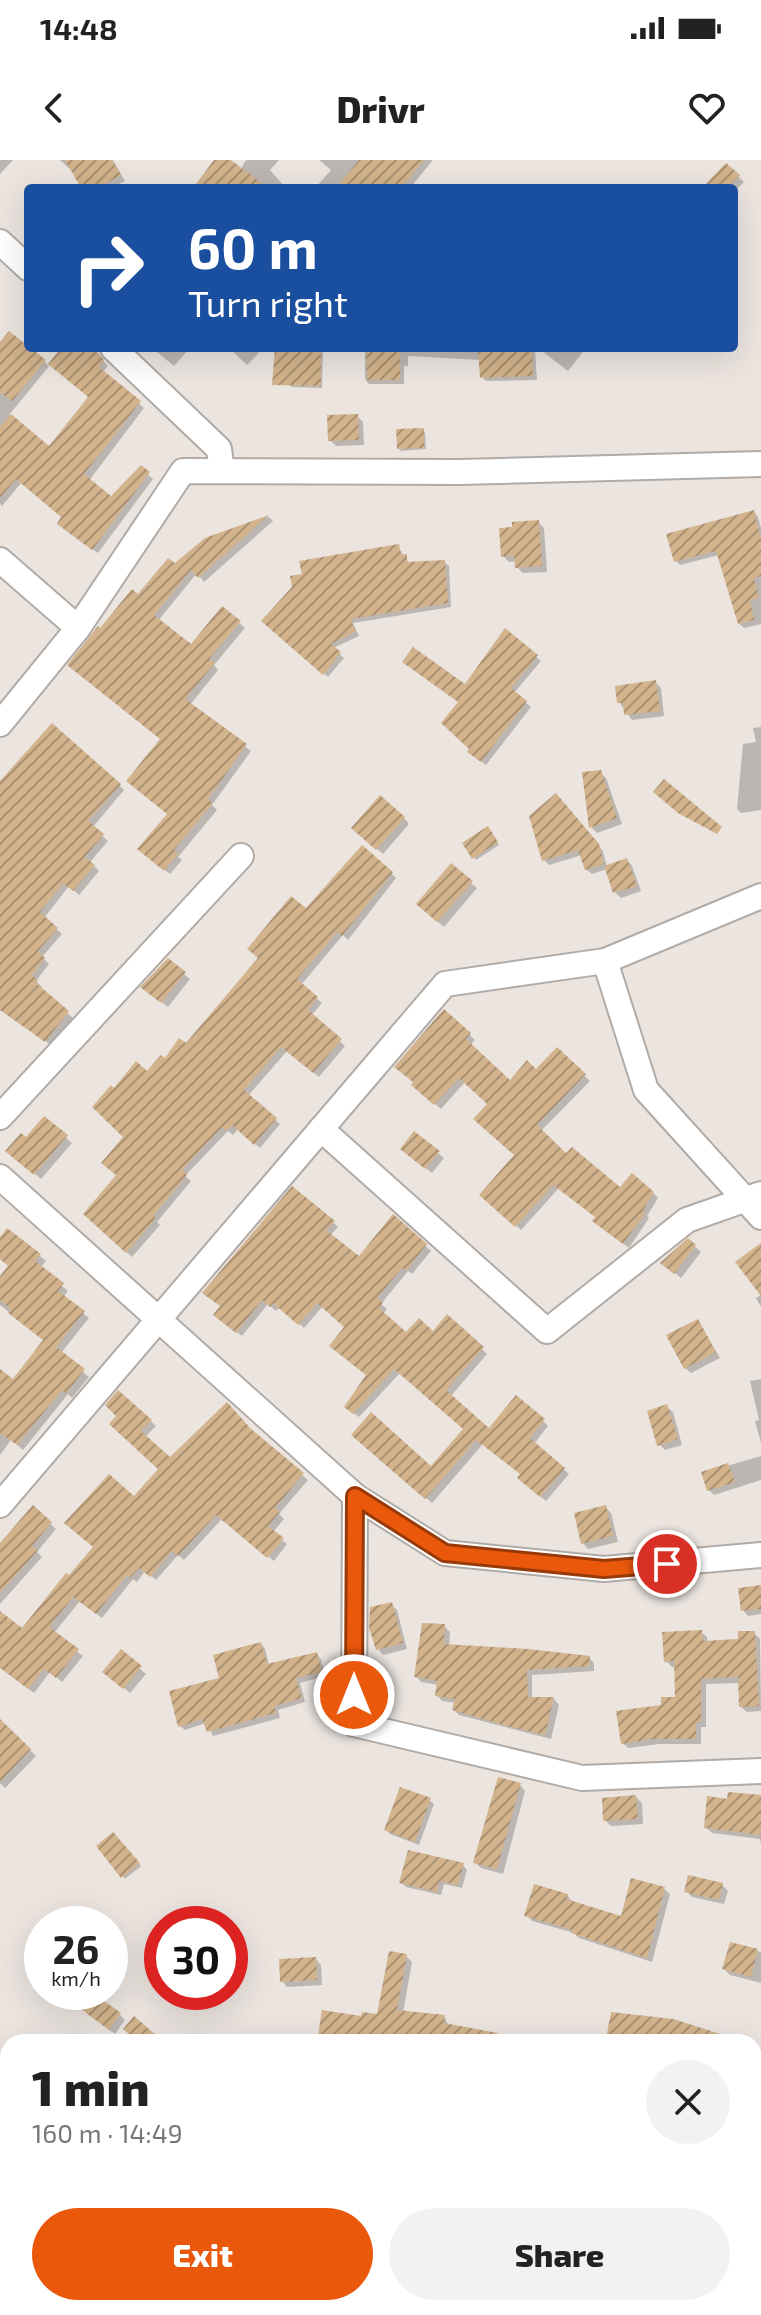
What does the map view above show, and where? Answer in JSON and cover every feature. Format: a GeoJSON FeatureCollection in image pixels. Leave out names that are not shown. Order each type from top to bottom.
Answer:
{"type":"FeatureCollection","features":[{"type":"Feature","properties":{"kind":"street"},"geometry":{"type":"LineString","coordinates":[[0,242],[24,264]]}},
{"type":"Feature","properties":{"kind":"street"},"geometry":{"type":"LineString","coordinates":[[117,352],[219,449],[222,471]]}},
{"type":"Feature","properties":{"kind":"street"},"geometry":{"type":"LineString","coordinates":[[0,724],[78,628],[183,471],[459,472],[761,464]]}},
{"type":"Feature","properties":{"kind":"street"},"geometry":{"type":"LineString","coordinates":[[0,560],[78,628]]}},
{"type":"Feature","properties":{"kind":"street"},"geometry":{"type":"LineString","coordinates":[[0,1117],[241,856]]}},
{"type":"Feature","properties":{"kind":"street"},"geometry":{"type":"LineString","coordinates":[[0,1505],[445,984],[605,961],[761,896]]}},
{"type":"Feature","properties":{"kind":"street"},"geometry":{"type":"LineString","coordinates":[[605,961],[646,1090],[755,1204]]}},
{"type":"Feature","properties":{"kind":"street"},"geometry":{"type":"LineString","coordinates":[[321,1129],[547,1331],[687,1220],[755,1204]]}},
{"type":"Feature","properties":{"kind":"street"},"geometry":{"type":"LineString","coordinates":[[0,1177],[355,1496],[445,1553],[604,1569],[761,1555]]}},
{"type":"Feature","properties":{"kind":"street"},"geometry":{"type":"LineString","coordinates":[[355,1496],[354,1724],[582,1778],[761,1771]]}},
{"type":"Feature","properties":{"kind":"building"},"geometry":{"type":"Polygon","coordinates":[[[65,160],[112,160],[121,175],[105,184],[79,184],[65,160]]]}},
{"type":"Feature","properties":{"kind":"building"},"geometry":{"type":"Polygon","coordinates":[[[214,160],[231,160],[263,184],[196,184],[214,160]]]}},
{"type":"Feature","properties":{"kind":"building"},"geometry":{"type":"Polygon","coordinates":[[[359,160],[424,160],[404,184],[339,184],[359,160]]]}},
{"type":"Feature","properties":{"kind":"building"},"geometry":{"type":"Polygon","coordinates":[[[726,163],[740,175],[731,184],[706,184],[726,163]]]}},
{"type":"Feature","properties":{"kind":"building"},"geometry":{"type":"Polygon","coordinates":[[[9,331],[24,343],[24,352],[36,352],[46,360],[12,401],[0,392],[0,342],[9,331]]]}},
{"type":"Feature","properties":{"kind":"building"},"geometry":{"type":"Polygon","coordinates":[[[58,352],[97,352],[104,360],[99,367],[141,401],[84,474],[111,496],[141,465],[150,472],[92,550],[57,524],[61,517],[16,479],[0,498],[0,427],[11,414],[49,446],[88,397],[48,364],[58,352]]]}},
{"type":"Feature","properties":{"kind":"building"},"geometry":{"type":"Polygon","coordinates":[[[275,352],[321,352],[321,386],[272,385],[275,352]]]}},
{"type":"Feature","properties":{"kind":"building"},"geometry":{"type":"Polygon","coordinates":[[[366,352],[400,352],[400,380],[367,380],[366,352]]]}},
{"type":"Feature","properties":{"kind":"building"},"geometry":{"type":"Polygon","coordinates":[[[478,352],[532,352],[533,376],[480,378],[478,352]]]}},
{"type":"Feature","properties":{"kind":"building"},"geometry":{"type":"Polygon","coordinates":[[[358,414],[359,440],[328,441],[327,415],[358,414]]]}},
{"type":"Feature","properties":{"kind":"building"},"geometry":{"type":"Polygon","coordinates":[[[424,428],[424,448],[397,449],[396,429],[424,428]]]}},
{"type":"Feature","properties":{"kind":"building"},"geometry":{"type":"Polygon","coordinates":[[[754,510],[761,539],[761,576],[754,578],[759,598],[750,600],[754,620],[738,624],[716,551],[674,562],[666,534],[754,510]]]}},
{"type":"Feature","properties":{"kind":"building"},"geometry":{"type":"Polygon","coordinates":[[[269,515],[198,578],[191,570],[154,615],[191,644],[222,606],[241,621],[209,659],[215,663],[185,699],[247,744],[208,799],[213,803],[174,850],[178,854],[164,871],[137,849],[167,814],[126,781],[160,739],[67,665],[132,589],[138,594],[168,558],[175,563],[205,538],[269,515]]]}},
{"type":"Feature","properties":{"kind":"building"},"geometry":{"type":"Polygon","coordinates":[[[539,520],[542,566],[515,568],[514,555],[501,557],[499,528],[512,527],[512,522],[539,520]]]}},
{"type":"Feature","properties":{"kind":"building"},"geometry":{"type":"Polygon","coordinates":[[[399,544],[401,555],[407,554],[407,562],[445,560],[448,603],[350,619],[356,631],[331,644],[341,652],[323,675],[261,621],[292,587],[290,576],[302,574],[299,561],[399,544]]]}},
{"type":"Feature","properties":{"kind":"building"},"geometry":{"type":"Polygon","coordinates":[[[505,628],[538,655],[511,688],[527,701],[481,762],[467,752],[469,749],[441,723],[458,702],[402,662],[413,647],[465,684],[505,628]]]}},
{"type":"Feature","properties":{"kind":"building"},"geometry":{"type":"Polygon","coordinates":[[[656,680],[660,711],[624,715],[623,703],[617,703],[615,686],[656,680]]]}},
{"type":"Feature","properties":{"kind":"building"},"geometry":{"type":"Polygon","coordinates":[[[52,723],[121,784],[88,821],[104,834],[85,857],[95,865],[73,891],[63,883],[40,912],[58,928],[38,951],[45,958],[32,975],[38,980],[36,983],[69,1011],[45,1042],[0,1010],[0,781],[52,723]]]}},
{"type":"Feature","properties":{"kind":"building"},"geometry":{"type":"Polygon","coordinates":[[[601,770],[617,818],[589,828],[582,772],[601,770]]]}},
{"type":"Feature","properties":{"kind":"building"},"geometry":{"type":"Polygon","coordinates":[[[664,779],[722,827],[717,834],[678,813],[653,792],[664,779]]]}},
{"type":"Feature","properties":{"kind":"building"},"geometry":{"type":"Polygon","coordinates":[[[556,793],[599,844],[604,864],[585,870],[578,850],[542,861],[529,816],[556,793]]]}},
{"type":"Feature","properties":{"kind":"building"},"geometry":{"type":"Polygon","coordinates":[[[380,795],[405,817],[376,850],[351,828],[380,795]]]}},
{"type":"Feature","properties":{"kind":"building"},"geometry":{"type":"Polygon","coordinates":[[[488,826],[498,842],[472,859],[462,843],[488,826]]]}},
{"type":"Feature","properties":{"kind":"building"},"geometry":{"type":"Polygon","coordinates":[[[362,845],[393,872],[342,936],[337,932],[297,979],[318,997],[308,1010],[342,1039],[313,1073],[281,1047],[244,1090],[277,1118],[254,1145],[232,1125],[226,1131],[222,1127],[182,1170],[187,1175],[126,1253],[83,1214],[116,1175],[101,1163],[123,1137],[92,1107],[111,1085],[114,1088],[136,1061],[147,1071],[161,1055],[165,1058],[179,1038],[186,1043],[258,958],[247,949],[291,896],[306,908],[362,845]]]}},
{"type":"Feature","properties":{"kind":"building"},"geometry":{"type":"Polygon","coordinates":[[[627,858],[637,886],[613,893],[604,866],[627,858]]]}},
{"type":"Feature","properties":{"kind":"building"},"geometry":{"type":"Polygon","coordinates":[[[451,863],[473,881],[437,922],[416,904],[451,863]]]}},
{"type":"Feature","properties":{"kind":"building"},"geometry":{"type":"Polygon","coordinates":[[[168,958],[186,972],[161,1003],[140,987],[168,958]]]}},
{"type":"Feature","properties":{"kind":"building"},"geometry":{"type":"Polygon","coordinates":[[[444,1009],[471,1033],[466,1039],[510,1080],[527,1060],[536,1069],[557,1047],[586,1074],[537,1125],[566,1153],[572,1147],[620,1187],[632,1173],[654,1192],[643,1210],[646,1212],[623,1244],[592,1221],[595,1217],[553,1185],[515,1227],[479,1195],[514,1155],[473,1119],[487,1104],[459,1078],[434,1105],[394,1067],[444,1009]]]}},
{"type":"Feature","properties":{"kind":"building"},"geometry":{"type":"Polygon","coordinates":[[[44,1116],[68,1135],[34,1175],[5,1151],[21,1133],[26,1137],[44,1116]]]}},
{"type":"Feature","properties":{"kind":"building"},"geometry":{"type":"Polygon","coordinates":[[[414,1131],[440,1151],[425,1169],[400,1149],[414,1131]]]}},
{"type":"Feature","properties":{"kind":"building"},"geometry":{"type":"Polygon","coordinates":[[[292,1186],[335,1221],[326,1230],[359,1256],[393,1214],[427,1244],[406,1271],[402,1268],[377,1298],[383,1303],[379,1308],[406,1332],[419,1318],[433,1331],[447,1314],[484,1347],[446,1390],[489,1428],[516,1395],[545,1419],[530,1438],[565,1468],[540,1497],[517,1478],[520,1474],[476,1440],[425,1499],[351,1435],[371,1412],[431,1466],[463,1429],[394,1369],[353,1414],[344,1407],[366,1375],[329,1346],[344,1327],[317,1303],[298,1325],[273,1303],[270,1307],[262,1300],[236,1333],[213,1315],[220,1306],[202,1293],[292,1186]]]}},
{"type":"Feature","properties":{"kind":"building"},"geometry":{"type":"Polygon","coordinates":[[[7,1228],[41,1254],[35,1261],[64,1283],[58,1291],[85,1311],[56,1347],[85,1369],[66,1394],[62,1390],[17,1445],[0,1433],[0,1369],[13,1379],[43,1340],[8,1313],[11,1309],[0,1300],[0,1276],[8,1266],[0,1259],[0,1237],[7,1228]]]}},
{"type":"Feature","properties":{"kind":"building"},"geometry":{"type":"Polygon","coordinates":[[[688,1238],[696,1245],[674,1274],[660,1263],[688,1238]]]}},
{"type":"Feature","properties":{"kind":"building"},"geometry":{"type":"Polygon","coordinates":[[[761,1243],[761,1296],[735,1262],[761,1243]]]}},
{"type":"Feature","properties":{"kind":"building"},"geometry":{"type":"Polygon","coordinates":[[[698,1319],[716,1352],[684,1369],[666,1335],[698,1319]]]}},
{"type":"Feature","properties":{"kind":"building"},"geometry":{"type":"Polygon","coordinates":[[[118,1390],[152,1420],[141,1431],[170,1457],[227,1402],[251,1429],[304,1473],[275,1508],[280,1512],[268,1526],[284,1538],[267,1558],[216,1515],[178,1556],[172,1551],[150,1577],[139,1568],[130,1578],[127,1575],[96,1614],[73,1597],[49,1627],[79,1649],[56,1678],[44,1669],[28,1689],[0,1668],[0,1611],[22,1628],[66,1573],[69,1575],[93,1547],[64,1523],[109,1474],[134,1496],[158,1469],[109,1424],[116,1416],[105,1405],[118,1390]]]}},
{"type":"Feature","properties":{"kind":"building"},"geometry":{"type":"Polygon","coordinates":[[[667,1404],[678,1439],[657,1446],[647,1411],[667,1404]]]}},
{"type":"Feature","properties":{"kind":"building"},"geometry":{"type":"Polygon","coordinates":[[[728,1463],[735,1482],[707,1491],[701,1472],[728,1463]]]}},
{"type":"Feature","properties":{"kind":"building"},"geometry":{"type":"Polygon","coordinates":[[[33,1505],[52,1522],[32,1546],[38,1550],[0,1593],[0,1543],[33,1505]]]}},
{"type":"Feature","properties":{"kind":"building"},"geometry":{"type":"Polygon","coordinates":[[[606,1505],[613,1536],[581,1544],[574,1513],[606,1505]]]}},
{"type":"Feature","properties":{"kind":"building"},"geometry":{"type":"Polygon","coordinates":[[[761,1585],[761,1609],[741,1611],[738,1588],[761,1585]]]}},
{"type":"Feature","properties":{"kind":"building"},"geometry":{"type":"Polygon","coordinates":[[[392,1602],[403,1643],[376,1650],[369,1628],[370,1607],[392,1602]]]}},
{"type":"Feature","properties":{"kind":"building"},"geometry":{"type":"Polygon","coordinates":[[[422,1623],[445,1624],[444,1644],[590,1656],[589,1666],[527,1670],[528,1697],[554,1697],[545,1735],[507,1726],[452,1710],[455,1699],[435,1696],[437,1681],[414,1677],[422,1623]]]}},
{"type":"Feature","properties":{"kind":"building"},"geometry":{"type":"Polygon","coordinates":[[[702,1630],[703,1641],[738,1639],[738,1631],[755,1631],[759,1706],[739,1707],[738,1677],[701,1679],[701,1722],[696,1722],[696,1739],[653,1739],[621,1744],[616,1711],[661,1705],[661,1697],[675,1697],[674,1661],[664,1662],[662,1632],[702,1630]]]}},
{"type":"Feature","properties":{"kind":"building"},"geometry":{"type":"Polygon","coordinates":[[[261,1642],[267,1664],[317,1652],[322,1672],[296,1678],[302,1698],[274,1706],[276,1713],[207,1732],[202,1719],[178,1727],[169,1691],[219,1678],[213,1655],[261,1642]]]}},
{"type":"Feature","properties":{"kind":"building"},"geometry":{"type":"Polygon","coordinates":[[[121,1649],[142,1666],[123,1689],[102,1672],[121,1649]]]}},
{"type":"Feature","properties":{"kind":"building"},"geometry":{"type":"Polygon","coordinates":[[[0,1719],[31,1749],[0,1782],[0,1719]]]}},
{"type":"Feature","properties":{"kind":"building"},"geometry":{"type":"Polygon","coordinates":[[[498,1777],[521,1783],[497,1869],[473,1863],[498,1777]]]}},
{"type":"Feature","properties":{"kind":"building"},"geometry":{"type":"Polygon","coordinates":[[[400,1787],[431,1798],[415,1842],[384,1830],[400,1787]]]}},
{"type":"Feature","properties":{"kind":"building"},"geometry":{"type":"Polygon","coordinates":[[[728,1792],[761,1795],[761,1835],[704,1828],[707,1796],[727,1799],[728,1792]]]}},
{"type":"Feature","properties":{"kind":"building"},"geometry":{"type":"Polygon","coordinates":[[[636,1795],[638,1819],[603,1821],[602,1798],[636,1795]]]}},
{"type":"Feature","properties":{"kind":"building"},"geometry":{"type":"Polygon","coordinates":[[[113,1832],[140,1863],[121,1878],[96,1846],[113,1832]]]}},
{"type":"Feature","properties":{"kind":"building"},"geometry":{"type":"Polygon","coordinates":[[[408,1850],[464,1863],[458,1885],[439,1881],[437,1892],[399,1883],[408,1850]]]}},
{"type":"Feature","properties":{"kind":"building"},"geometry":{"type":"Polygon","coordinates":[[[688,1875],[723,1883],[719,1900],[684,1892],[688,1875]]]}},
{"type":"Feature","properties":{"kind":"building"},"geometry":{"type":"Polygon","coordinates":[[[631,1878],[665,1887],[647,1958],[524,1916],[534,1884],[568,1894],[566,1899],[621,1916],[631,1878]]]}},
{"type":"Feature","properties":{"kind":"building"},"geometry":{"type":"Polygon","coordinates":[[[730,1942],[758,1949],[751,1977],[722,1969],[730,1942]]]}},
{"type":"Feature","properties":{"kind":"building"},"geometry":{"type":"Polygon","coordinates":[[[389,1951],[407,1954],[397,2010],[445,2015],[444,2023],[498,2034],[318,2034],[322,2010],[361,2016],[362,2012],[377,2014],[389,1951]]]}},
{"type":"Feature","properties":{"kind":"building"},"geometry":{"type":"Polygon","coordinates":[[[316,1957],[317,1980],[280,1982],[279,1959],[316,1957]]]}},
{"type":"Feature","properties":{"kind":"building"},"geometry":{"type":"Polygon","coordinates":[[[82,2010],[117,2010],[121,2013],[109,2030],[82,2010]]]}},
{"type":"Feature","properties":{"kind":"building"},"geometry":{"type":"Polygon","coordinates":[[[611,2012],[673,2019],[720,2034],[607,2034],[611,2012]]]}},
{"type":"Feature","properties":{"kind":"building"},"geometry":{"type":"Polygon","coordinates":[[[134,2016],[155,2034],[129,2034],[123,2029],[134,2016]]]}},
{"type":"Feature","properties":{"kind":"route"},"geometry":{"type":"LineString","coordinates":[[354,1695],[355,1496],[445,1553],[604,1569],[667,1564]]}}]}
